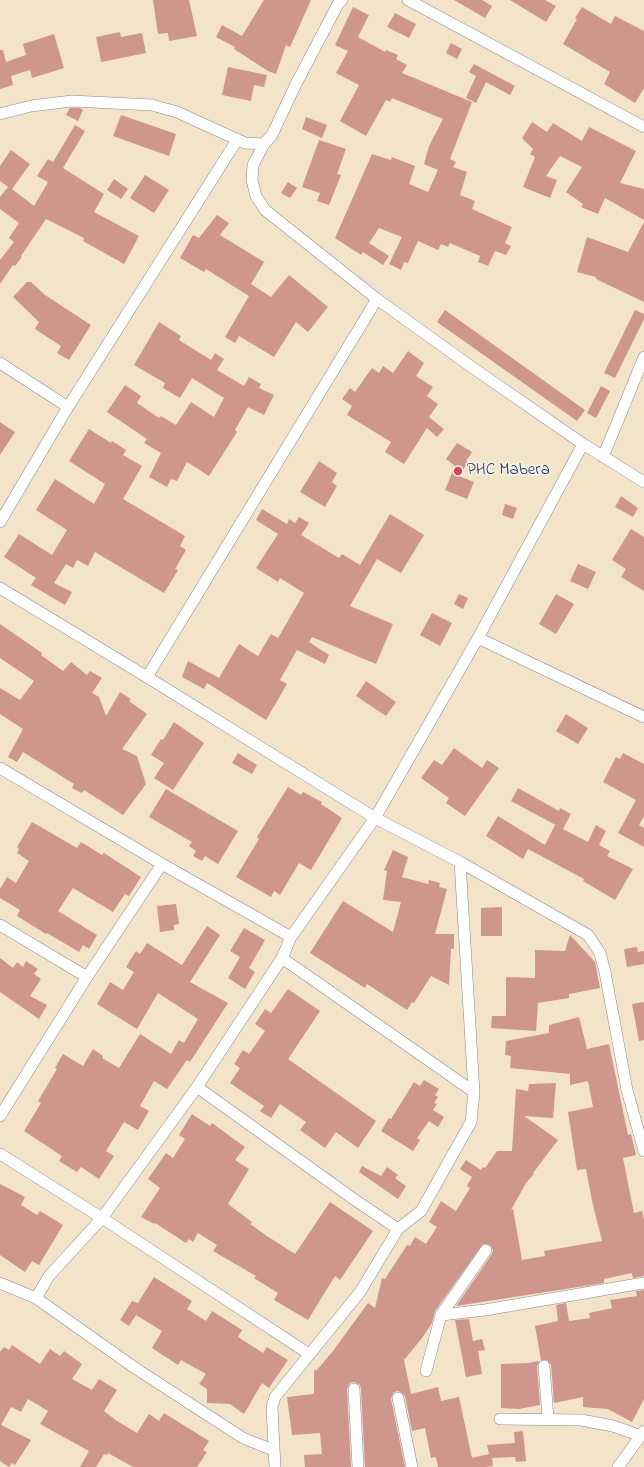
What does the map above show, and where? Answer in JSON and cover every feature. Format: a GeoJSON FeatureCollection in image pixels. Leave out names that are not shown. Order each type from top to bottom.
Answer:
{"type":"FeatureCollection","features":[{"type":"Feature","properties":{"kind":"street"},"geometry":{"type":"LineString","coordinates":[[342,0],[338,4],[296,84],[272,135],[264,144],[253,165],[252,180],[256,196],[265,210],[377,299],[582,444],[644,482]]}},
{"type":"Feature","properties":{"kind":"street"},"geometry":{"type":"LineString","coordinates":[[408,0],[644,127]]}},
{"type":"Feature","properties":{"kind":"street"},"geometry":{"type":"LineString","coordinates":[[0,114],[31,106],[72,101],[152,105],[178,112],[237,140],[254,145],[264,144]]}},
{"type":"Feature","properties":{"kind":"street"},"geometry":{"type":"LineString","coordinates":[[0,522],[68,407],[237,140]]}},
{"type":"Feature","properties":{"kind":"street"},"geometry":{"type":"LineString","coordinates":[[147,677],[377,299]]}},
{"type":"Feature","properties":{"kind":"street"},"geometry":{"type":"LineString","coordinates":[[603,457],[644,357]]}},
{"type":"Feature","properties":{"kind":"street"},"geometry":{"type":"LineString","coordinates":[[0,363],[68,407]]}},
{"type":"Feature","properties":{"kind":"street"},"geometry":{"type":"LineString","coordinates":[[36,1298],[49,1276],[102,1218],[197,1087],[282,958],[291,937],[375,818],[478,638],[582,444]]}},
{"type":"Feature","properties":{"kind":"street"},"geometry":{"type":"LineString","coordinates":[[0,588],[375,818],[460,862],[588,935],[600,953],[627,1090],[644,1151]]}},
{"type":"Feature","properties":{"kind":"street"},"geometry":{"type":"LineString","coordinates":[[478,638],[644,717]]}},
{"type":"Feature","properties":{"kind":"street"},"geometry":{"type":"LineString","coordinates":[[0,768],[162,864],[291,937]]}},
{"type":"Feature","properties":{"kind":"street"},"geometry":{"type":"LineString","coordinates":[[275,1467],[272,1407],[275,1397],[360,1292],[398,1229],[422,1211],[471,1122],[474,1092],[460,862]]}},
{"type":"Feature","properties":{"kind":"street"},"geometry":{"type":"LineString","coordinates":[[0,1116],[87,977],[162,864]]}},
{"type":"Feature","properties":{"kind":"street"},"geometry":{"type":"LineString","coordinates":[[0,925],[87,977]]}},
{"type":"Feature","properties":{"kind":"street"},"geometry":{"type":"LineString","coordinates":[[282,958],[474,1092]]}},
{"type":"Feature","properties":{"kind":"street"},"geometry":{"type":"LineString","coordinates":[[197,1087],[398,1229]]}},
{"type":"Feature","properties":{"kind":"street"},"geometry":{"type":"LineString","coordinates":[[0,1154],[102,1218],[309,1354]]}},
{"type":"Feature","properties":{"kind":"street"},"geometry":{"type":"LineString","coordinates":[[426,1371],[441,1315],[486,1250]]}},
{"type":"Feature","properties":{"kind":"street"},"geometry":{"type":"LineString","coordinates":[[0,1283],[36,1298],[122,1360],[243,1438],[274,1450]]}},
{"type":"Feature","properties":{"kind":"street"},"geometry":{"type":"LineString","coordinates":[[441,1315],[485,1310],[644,1283]]}},
{"type":"Feature","properties":{"kind":"street"},"geometry":{"type":"LineString","coordinates":[[544,1366],[548,1418]]}},
{"type":"Feature","properties":{"kind":"street"},"geometry":{"type":"LineString","coordinates":[[354,1389],[358,1467]]}},
{"type":"Feature","properties":{"kind":"street"},"geometry":{"type":"LineString","coordinates":[[398,1398],[412,1467]]}},
{"type":"Feature","properties":{"kind":"street"},"geometry":{"type":"LineString","coordinates":[[500,1418],[581,1420],[643,1434],[618,1467]]}},
{"type":"Feature","properties":{"kind":"building"},"geometry":{"type":"Polygon","coordinates":[[[153,0],[189,0],[197,36],[169,41],[168,33],[158,34],[153,0]]]}},
{"type":"Feature","properties":{"kind":"building"},"geometry":{"type":"Polygon","coordinates":[[[264,0],[311,0],[290,47],[286,45],[276,74],[268,71],[234,49],[235,47],[216,37],[222,25],[242,36],[264,0]]]}},
{"type":"Feature","properties":{"kind":"building"},"geometry":{"type":"Polygon","coordinates":[[[454,0],[482,0],[492,6],[485,18],[454,0]]]}},
{"type":"Feature","properties":{"kind":"building"},"geometry":{"type":"Polygon","coordinates":[[[510,0],[545,0],[556,6],[546,22],[510,0]]]}},
{"type":"Feature","properties":{"kind":"building"},"geometry":{"type":"Polygon","coordinates":[[[353,7],[369,15],[358,37],[385,52],[386,50],[398,55],[396,59],[407,65],[402,73],[472,102],[450,159],[456,162],[453,167],[467,172],[460,195],[475,201],[472,209],[512,227],[505,243],[511,246],[506,255],[495,251],[488,266],[478,262],[480,256],[450,243],[448,247],[441,244],[438,250],[418,241],[408,263],[404,262],[401,270],[389,264],[402,237],[379,228],[369,243],[389,256],[383,265],[363,252],[361,255],[335,238],[372,154],[391,160],[392,157],[415,166],[409,184],[428,192],[438,170],[424,164],[429,146],[443,119],[392,98],[390,102],[386,100],[366,136],[340,121],[359,85],[336,73],[348,51],[335,45],[353,7]]]}},
{"type":"Feature","properties":{"kind":"building"},"geometry":{"type":"Polygon","coordinates":[[[582,7],[611,24],[615,16],[644,31],[644,88],[635,103],[604,84],[610,72],[563,44],[577,19],[575,18],[582,7]]]}},
{"type":"Feature","properties":{"kind":"building"},"geometry":{"type":"Polygon","coordinates":[[[395,13],[416,24],[409,38],[387,27],[395,13]]]}},
{"type":"Feature","properties":{"kind":"building"},"geometry":{"type":"Polygon","coordinates":[[[120,32],[121,37],[142,33],[146,53],[101,62],[96,37],[120,32]]]}},
{"type":"Feature","properties":{"kind":"building"},"geometry":{"type":"Polygon","coordinates":[[[54,34],[64,68],[32,78],[30,70],[11,76],[13,85],[0,89],[0,50],[3,50],[6,62],[26,55],[23,44],[54,34]]]}},
{"type":"Feature","properties":{"kind":"building"},"geometry":{"type":"Polygon","coordinates":[[[451,43],[462,49],[457,59],[446,53],[451,43]]]}},
{"type":"Feature","properties":{"kind":"building"},"geometry":{"type":"Polygon","coordinates":[[[474,64],[515,86],[510,95],[486,82],[476,103],[466,98],[476,76],[469,72],[474,64]]]}},
{"type":"Feature","properties":{"kind":"building"},"geometry":{"type":"Polygon","coordinates":[[[228,67],[267,75],[264,87],[254,85],[251,101],[222,95],[228,67]]]}},
{"type":"Feature","properties":{"kind":"building"},"geometry":{"type":"Polygon","coordinates":[[[70,108],[80,108],[83,110],[78,121],[66,115],[70,108]]]}},
{"type":"Feature","properties":{"kind":"building"},"geometry":{"type":"Polygon","coordinates":[[[121,115],[176,134],[169,156],[113,136],[121,115]]]}},
{"type":"Feature","properties":{"kind":"building"},"geometry":{"type":"Polygon","coordinates":[[[306,117],[327,125],[322,138],[302,129],[306,117]]]}},
{"type":"Feature","properties":{"kind":"building"},"geometry":{"type":"Polygon","coordinates":[[[532,122],[547,132],[553,123],[582,141],[589,127],[636,151],[620,183],[644,189],[644,220],[605,198],[598,214],[581,207],[583,204],[566,192],[582,167],[560,156],[546,176],[557,180],[550,198],[523,187],[535,157],[530,154],[533,149],[522,138],[532,122]]]}},
{"type":"Feature","properties":{"kind":"building"},"geometry":{"type":"Polygon","coordinates":[[[75,125],[85,131],[63,168],[104,194],[94,212],[139,236],[124,264],[83,241],[84,238],[46,219],[21,256],[22,257],[15,266],[13,265],[0,284],[0,260],[14,242],[9,238],[19,223],[0,209],[0,197],[8,187],[0,181],[0,166],[11,150],[30,164],[12,189],[34,206],[48,182],[37,176],[48,159],[53,162],[75,125]]]}},
{"type":"Feature","properties":{"kind":"building"},"geometry":{"type":"Polygon","coordinates":[[[319,140],[346,149],[337,174],[341,175],[329,205],[317,201],[320,193],[302,187],[319,140]]]}},
{"type":"Feature","properties":{"kind":"building"},"geometry":{"type":"Polygon","coordinates":[[[145,175],[169,190],[154,213],[130,198],[145,175]]]}},
{"type":"Feature","properties":{"kind":"building"},"geometry":{"type":"Polygon","coordinates":[[[114,179],[128,189],[121,199],[107,190],[114,179]]]}},
{"type":"Feature","properties":{"kind":"building"},"geometry":{"type":"Polygon","coordinates":[[[288,182],[297,188],[290,198],[281,193],[288,182]]]}},
{"type":"Feature","properties":{"kind":"building"},"geometry":{"type":"Polygon","coordinates":[[[217,215],[229,223],[220,235],[264,262],[251,284],[271,297],[289,275],[328,307],[308,332],[296,322],[274,357],[239,336],[235,343],[225,337],[249,296],[206,269],[204,272],[180,258],[193,235],[199,238],[217,215]]]}},
{"type":"Feature","properties":{"kind":"building"},"geometry":{"type":"Polygon","coordinates":[[[644,222],[644,302],[596,279],[596,277],[577,272],[587,237],[628,252],[644,222]]]}},
{"type":"Feature","properties":{"kind":"building"},"geometry":{"type":"Polygon","coordinates":[[[27,282],[31,282],[45,295],[91,325],[69,360],[57,353],[61,346],[35,329],[39,322],[13,297],[27,282]]]}},
{"type":"Feature","properties":{"kind":"building"},"geometry":{"type":"Polygon","coordinates":[[[445,310],[585,410],[577,421],[437,322],[445,310]]]}},
{"type":"Feature","properties":{"kind":"building"},"geometry":{"type":"Polygon","coordinates":[[[635,310],[644,314],[644,319],[615,378],[604,373],[635,310]]]}},
{"type":"Feature","properties":{"kind":"building"},"geometry":{"type":"Polygon","coordinates":[[[159,322],[181,336],[179,340],[211,360],[215,353],[224,359],[217,370],[244,386],[249,377],[261,384],[259,388],[274,395],[264,415],[248,407],[235,430],[237,432],[209,476],[187,462],[177,481],[171,479],[167,487],[149,477],[161,453],[144,443],[147,439],[107,412],[125,385],[141,396],[137,403],[159,418],[161,416],[176,425],[191,402],[214,417],[224,398],[192,378],[180,398],[163,388],[165,383],[134,365],[159,322]]]}},
{"type":"Feature","properties":{"kind":"building"},"geometry":{"type":"Polygon","coordinates":[[[408,351],[424,363],[416,376],[433,387],[427,396],[438,404],[429,417],[444,429],[437,437],[427,428],[404,464],[385,452],[391,442],[347,415],[352,406],[342,399],[350,388],[355,392],[372,368],[379,373],[383,366],[393,373],[408,351]]]}},
{"type":"Feature","properties":{"kind":"building"},"geometry":{"type":"Polygon","coordinates":[[[601,386],[610,391],[596,418],[587,413],[601,386]]]}},
{"type":"Feature","properties":{"kind":"building"},"geometry":{"type":"Polygon","coordinates":[[[0,422],[15,432],[0,455],[0,422]]]}},
{"type":"Feature","properties":{"kind":"building"},"geometry":{"type":"Polygon","coordinates":[[[89,429],[111,443],[112,441],[126,450],[123,455],[142,466],[123,499],[185,536],[180,546],[186,550],[175,569],[178,570],[164,593],[95,552],[88,566],[77,560],[73,568],[66,564],[54,583],[72,592],[65,605],[31,585],[36,578],[4,557],[19,534],[52,555],[67,530],[36,510],[55,479],[94,504],[105,484],[69,461],[89,429]]]}},
{"type":"Feature","properties":{"kind":"building"},"geometry":{"type":"Polygon","coordinates":[[[457,443],[472,452],[466,461],[468,462],[459,476],[474,482],[467,499],[445,490],[455,466],[446,459],[457,443]]]}},
{"type":"Feature","properties":{"kind":"building"},"geometry":{"type":"Polygon","coordinates":[[[319,461],[337,473],[332,482],[337,486],[325,507],[300,492],[319,461]]]}},
{"type":"Feature","properties":{"kind":"building"},"geometry":{"type":"Polygon","coordinates":[[[621,496],[638,508],[633,517],[615,507],[621,496]]]}},
{"type":"Feature","properties":{"kind":"building"},"geometry":{"type":"Polygon","coordinates":[[[505,504],[517,508],[513,519],[502,515],[505,504]]]}},
{"type":"Feature","properties":{"kind":"building"},"geometry":{"type":"Polygon","coordinates":[[[262,509],[287,524],[289,519],[295,523],[299,517],[309,523],[301,535],[339,558],[342,554],[360,565],[390,514],[424,535],[401,573],[377,559],[350,606],[393,624],[376,664],[312,637],[309,642],[329,655],[325,664],[297,650],[280,680],[287,684],[266,720],[207,683],[204,689],[182,677],[188,661],[219,678],[239,644],[258,656],[271,634],[278,638],[304,593],[280,578],[278,582],[256,568],[278,534],[256,520],[262,509]]]}},
{"type":"Feature","properties":{"kind":"building"},"geometry":{"type":"Polygon","coordinates":[[[631,529],[644,537],[644,591],[621,577],[626,569],[612,560],[631,529]]]}},
{"type":"Feature","properties":{"kind":"building"},"geometry":{"type":"Polygon","coordinates":[[[578,564],[596,572],[588,589],[570,581],[578,564]]]}},
{"type":"Feature","properties":{"kind":"building"},"geometry":{"type":"Polygon","coordinates":[[[459,594],[468,598],[463,609],[454,604],[459,594]]]}},
{"type":"Feature","properties":{"kind":"building"},"geometry":{"type":"Polygon","coordinates":[[[556,594],[574,604],[556,634],[539,624],[556,594]]]}},
{"type":"Feature","properties":{"kind":"building"},"geometry":{"type":"Polygon","coordinates":[[[432,613],[452,623],[440,646],[420,635],[432,613]]]}},
{"type":"Feature","properties":{"kind":"building"},"geometry":{"type":"Polygon","coordinates":[[[0,624],[42,653],[41,655],[63,671],[71,662],[87,675],[90,671],[102,678],[92,693],[99,697],[106,716],[120,692],[131,699],[129,701],[147,714],[122,749],[137,756],[146,784],[123,815],[84,790],[82,793],[72,788],[74,784],[23,752],[17,762],[8,757],[23,729],[0,714],[0,688],[20,700],[34,681],[0,658],[0,624]]]}},
{"type":"Feature","properties":{"kind":"building"},"geometry":{"type":"Polygon","coordinates":[[[366,681],[396,702],[386,716],[356,696],[366,681]]]}},
{"type":"Feature","properties":{"kind":"building"},"geometry":{"type":"Polygon","coordinates":[[[566,714],[588,728],[578,744],[556,731],[566,714]]]}},
{"type":"Feature","properties":{"kind":"building"},"geometry":{"type":"Polygon","coordinates":[[[174,722],[204,743],[173,790],[154,778],[164,763],[151,755],[161,739],[163,740],[174,722]]]}},
{"type":"Feature","properties":{"kind":"building"},"geometry":{"type":"Polygon","coordinates":[[[454,748],[482,768],[487,760],[499,768],[465,816],[446,803],[449,798],[421,778],[434,760],[442,765],[454,748]]]}},
{"type":"Feature","properties":{"kind":"building"},"geometry":{"type":"Polygon","coordinates":[[[238,753],[257,765],[252,774],[232,763],[238,753]]]}},
{"type":"Feature","properties":{"kind":"building"},"geometry":{"type":"Polygon","coordinates":[[[623,753],[644,764],[644,816],[639,825],[644,828],[644,847],[618,833],[636,800],[603,782],[616,757],[620,759],[623,753]]]}},
{"type":"Feature","properties":{"kind":"building"},"geometry":{"type":"Polygon","coordinates":[[[288,787],[301,795],[303,792],[322,802],[321,804],[342,818],[311,870],[299,863],[280,895],[274,891],[271,897],[236,877],[259,839],[257,837],[288,787]]]}},
{"type":"Feature","properties":{"kind":"building"},"geometry":{"type":"Polygon","coordinates":[[[518,788],[559,811],[560,808],[571,814],[563,829],[511,801],[518,788]]]}},
{"type":"Feature","properties":{"kind":"building"},"geometry":{"type":"Polygon","coordinates":[[[166,789],[238,831],[218,864],[205,856],[202,861],[193,856],[196,851],[189,846],[192,842],[149,817],[166,789]]]}},
{"type":"Feature","properties":{"kind":"building"},"geometry":{"type":"Polygon","coordinates":[[[498,816],[545,845],[555,825],[588,842],[596,825],[606,831],[599,845],[610,851],[607,856],[633,869],[615,900],[583,881],[584,879],[528,849],[523,859],[486,836],[498,816]]]}},
{"type":"Feature","properties":{"kind":"building"},"geometry":{"type":"Polygon","coordinates":[[[32,822],[77,848],[81,842],[102,855],[104,853],[141,877],[129,896],[125,894],[113,912],[73,888],[58,911],[97,935],[89,949],[83,945],[79,952],[47,933],[46,934],[17,916],[20,910],[0,898],[0,889],[7,877],[16,883],[29,861],[17,853],[19,849],[17,847],[32,822]]]}},
{"type":"Feature","properties":{"kind":"building"},"geometry":{"type":"Polygon","coordinates":[[[393,850],[408,857],[402,877],[428,884],[429,880],[440,883],[439,887],[447,889],[435,934],[454,934],[454,949],[451,949],[449,985],[431,976],[414,1003],[412,1002],[407,1010],[367,984],[365,988],[310,953],[343,901],[393,932],[401,902],[383,900],[387,871],[384,870],[393,850]]]}},
{"type":"Feature","properties":{"kind":"building"},"geometry":{"type":"Polygon","coordinates":[[[176,904],[179,924],[174,925],[174,930],[160,932],[157,906],[176,904]]]}},
{"type":"Feature","properties":{"kind":"building"},"geometry":{"type":"Polygon","coordinates":[[[502,907],[502,936],[481,936],[481,908],[502,907]]]}},
{"type":"Feature","properties":{"kind":"building"},"geometry":{"type":"Polygon","coordinates":[[[207,926],[220,935],[190,982],[228,1003],[190,1062],[187,1060],[167,1089],[154,1081],[140,1106],[149,1111],[138,1130],[124,1122],[106,1151],[114,1156],[99,1179],[81,1167],[77,1172],[59,1161],[62,1156],[24,1131],[41,1103],[38,1101],[57,1069],[55,1068],[63,1054],[83,1066],[93,1049],[103,1056],[102,1058],[119,1068],[140,1034],[171,1054],[179,1040],[184,1043],[198,1019],[158,993],[137,1029],[97,1004],[110,982],[123,990],[134,972],[126,967],[136,951],[140,954],[147,943],[182,965],[207,926]]]}},
{"type":"Feature","properties":{"kind":"building"},"geometry":{"type":"Polygon","coordinates":[[[244,928],[265,940],[249,968],[255,972],[245,989],[228,978],[240,957],[230,951],[244,928]]]}},
{"type":"Feature","properties":{"kind":"building"},"geometry":{"type":"Polygon","coordinates":[[[570,935],[595,962],[600,988],[569,994],[569,998],[538,1003],[536,1031],[491,1028],[492,1016],[506,1016],[506,977],[535,978],[535,950],[565,951],[570,935]]]}},
{"type":"Feature","properties":{"kind":"building"},"geometry":{"type":"Polygon","coordinates":[[[637,947],[638,952],[644,951],[644,964],[627,967],[624,949],[637,947]]]}},
{"type":"Feature","properties":{"kind":"building"},"geometry":{"type":"Polygon","coordinates":[[[0,958],[13,968],[17,962],[23,967],[26,961],[38,969],[34,974],[41,979],[30,996],[47,1005],[39,1019],[0,992],[0,958]]]}},
{"type":"Feature","properties":{"kind":"building"},"geometry":{"type":"Polygon","coordinates":[[[288,989],[320,1011],[288,1059],[376,1121],[358,1148],[336,1132],[325,1148],[300,1130],[306,1122],[280,1104],[271,1118],[260,1111],[264,1106],[230,1083],[240,1068],[234,1064],[243,1050],[249,1054],[265,1031],[255,1024],[265,1009],[271,1013],[288,989]]]}},
{"type":"Feature","properties":{"kind":"building"},"geometry":{"type":"Polygon","coordinates":[[[644,1002],[644,1040],[639,1041],[632,1004],[644,1002]]]}},
{"type":"Feature","properties":{"kind":"building"},"geometry":{"type":"Polygon","coordinates":[[[579,1017],[587,1049],[609,1044],[628,1135],[631,1134],[636,1155],[623,1158],[634,1213],[642,1211],[644,1220],[644,1276],[633,1278],[632,1273],[604,1279],[604,1283],[456,1306],[492,1254],[493,1250],[490,1245],[483,1244],[435,1311],[432,1323],[422,1338],[404,1360],[411,1394],[438,1387],[441,1401],[459,1397],[472,1458],[489,1454],[487,1445],[515,1443],[514,1432],[523,1431],[526,1461],[516,1462],[515,1457],[492,1458],[493,1466],[438,1467],[436,1457],[431,1458],[425,1428],[412,1431],[405,1396],[401,1392],[397,1391],[393,1393],[391,1399],[405,1467],[365,1467],[361,1389],[360,1385],[354,1382],[350,1383],[347,1389],[351,1467],[305,1467],[304,1455],[322,1454],[320,1433],[292,1435],[287,1397],[314,1394],[314,1370],[317,1370],[333,1351],[368,1303],[375,1308],[382,1278],[385,1279],[407,1245],[410,1246],[415,1237],[426,1244],[437,1227],[429,1222],[441,1201],[456,1211],[470,1188],[467,1186],[472,1177],[460,1169],[466,1160],[481,1170],[483,1167],[485,1168],[497,1151],[512,1151],[516,1089],[528,1091],[529,1084],[556,1083],[553,1118],[524,1116],[558,1140],[526,1183],[511,1210],[513,1209],[522,1260],[545,1256],[544,1251],[602,1241],[586,1169],[577,1170],[568,1112],[593,1107],[588,1081],[570,1085],[570,1074],[510,1068],[511,1056],[505,1055],[506,1041],[549,1033],[549,1025],[579,1017]]]}},
{"type":"Feature","properties":{"kind":"building"},"geometry":{"type":"Polygon","coordinates":[[[424,1080],[439,1089],[435,1095],[438,1097],[434,1103],[437,1104],[433,1110],[444,1117],[438,1127],[429,1121],[417,1138],[420,1140],[413,1151],[381,1131],[389,1118],[391,1119],[414,1082],[420,1086],[424,1080]]]}},
{"type":"Feature","properties":{"kind":"building"},"geometry":{"type":"Polygon","coordinates":[[[192,1114],[210,1126],[212,1123],[245,1147],[235,1160],[249,1169],[228,1204],[252,1222],[250,1224],[267,1236],[295,1254],[330,1202],[373,1231],[340,1280],[335,1276],[308,1320],[274,1300],[278,1293],[254,1278],[256,1276],[213,1251],[217,1245],[198,1233],[193,1242],[189,1239],[186,1243],[155,1223],[154,1224],[141,1217],[160,1188],[148,1179],[166,1153],[173,1158],[185,1139],[179,1135],[192,1114]]]}},
{"type":"Feature","properties":{"kind":"building"},"geometry":{"type":"Polygon","coordinates":[[[362,1166],[381,1176],[387,1167],[398,1175],[395,1178],[406,1186],[398,1199],[359,1172],[362,1166]]]}},
{"type":"Feature","properties":{"kind":"building"},"geometry":{"type":"Polygon","coordinates":[[[0,1184],[25,1197],[21,1205],[37,1215],[40,1211],[63,1225],[39,1265],[32,1261],[25,1272],[0,1255],[0,1184]]]}},
{"type":"Feature","properties":{"kind":"building"},"geometry":{"type":"Polygon","coordinates":[[[154,1277],[192,1301],[187,1309],[206,1321],[212,1311],[242,1330],[238,1337],[263,1353],[267,1347],[288,1360],[269,1388],[262,1383],[244,1414],[230,1404],[207,1403],[207,1389],[199,1384],[206,1374],[181,1360],[178,1365],[152,1348],[162,1331],[136,1315],[129,1326],[120,1320],[132,1301],[138,1303],[154,1277]]]}},
{"type":"Feature","properties":{"kind":"building"},"geometry":{"type":"Polygon","coordinates":[[[644,1290],[644,1399],[632,1422],[608,1409],[583,1407],[583,1397],[554,1403],[551,1365],[547,1360],[541,1360],[535,1326],[558,1321],[556,1305],[566,1303],[569,1321],[590,1318],[589,1313],[612,1308],[610,1300],[637,1296],[636,1291],[644,1290]]]}},
{"type":"Feature","properties":{"kind":"building"},"geometry":{"type":"Polygon","coordinates":[[[469,1319],[473,1341],[482,1339],[485,1350],[478,1351],[482,1374],[466,1377],[455,1320],[469,1319]]]}},
{"type":"Feature","properties":{"kind":"building"},"geometry":{"type":"Polygon","coordinates":[[[12,1345],[40,1364],[50,1349],[60,1356],[64,1351],[82,1364],[72,1379],[92,1390],[99,1379],[117,1390],[104,1411],[117,1421],[137,1433],[149,1414],[159,1421],[164,1413],[209,1441],[203,1450],[207,1452],[197,1467],[133,1467],[108,1453],[107,1455],[104,1454],[96,1467],[80,1467],[89,1451],[40,1424],[48,1411],[28,1399],[21,1412],[11,1407],[1,1425],[31,1440],[15,1465],[12,1463],[9,1467],[0,1461],[0,1352],[4,1347],[9,1350],[12,1345]]]}},
{"type":"Feature","properties":{"kind":"building"},"geometry":{"type":"Polygon","coordinates":[[[539,1361],[537,1367],[540,1405],[519,1409],[501,1408],[501,1364],[539,1361]]]}},
{"type":"Feature","properties":{"kind":"place","name":"PHC Mabera"},"geometry":{"type":"Point","coordinates":[458,471]}}]}
